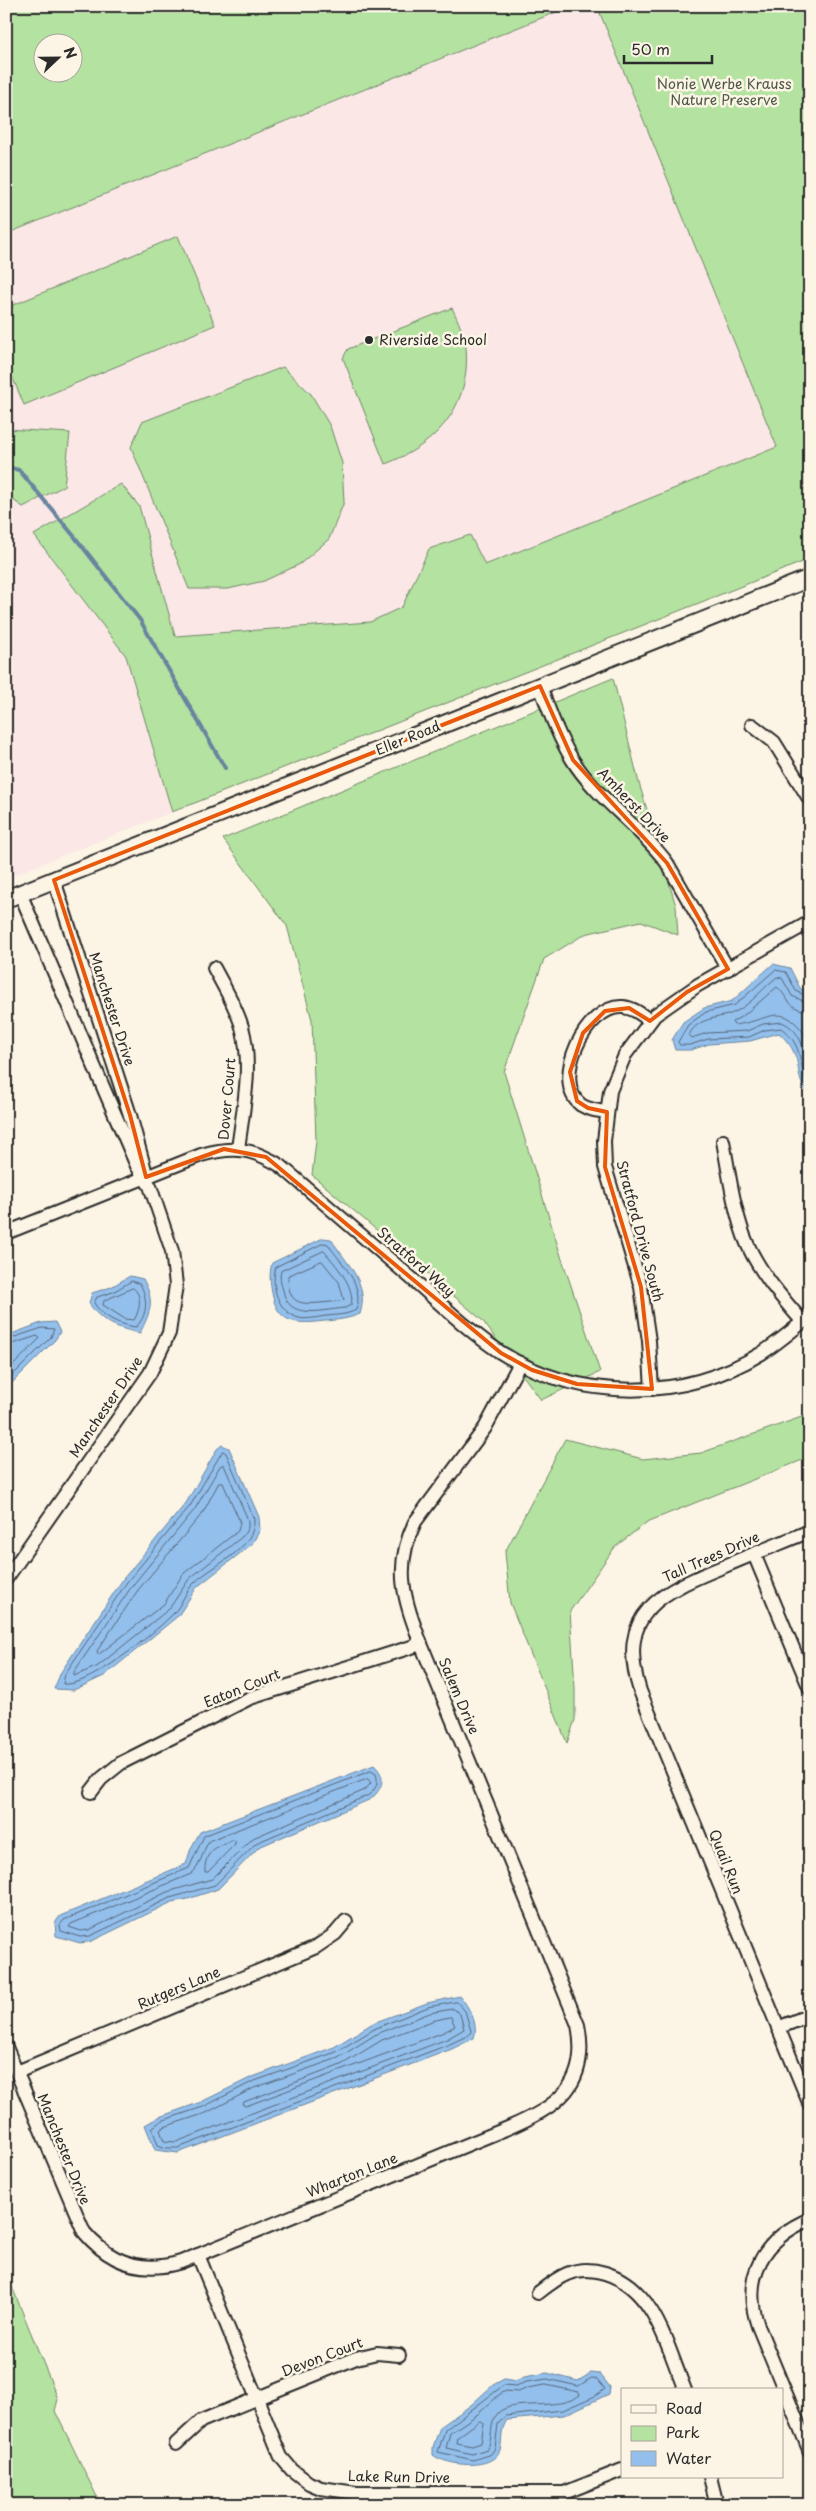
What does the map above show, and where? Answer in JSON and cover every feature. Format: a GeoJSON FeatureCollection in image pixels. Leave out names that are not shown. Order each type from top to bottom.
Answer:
{"type":"FeatureCollection","features":[{"type":"Feature","properties":{"kind":"street","name":"Eller Road"},"geometry":{"type":"LineString","coordinates":[[13,896],[810,578]]}},
{"type":"Feature","properties":{"kind":"street","name":"Amherst Drive"},"geometry":{"type":"LineString","coordinates":[[540,686],[559,735],[572,760],[592,784],[656,847],[668,862],[728,969]]}},
{"type":"Feature","properties":{"kind":"street"},"geometry":{"type":"LineString","coordinates":[[752,725],[774,742],[810,800]]}},
{"type":"Feature","properties":{"kind":"street","name":"Manchester Drive"},"geometry":{"type":"LineString","coordinates":[[6,1579],[150,1374],[169,1333],[176,1285],[172,1251],[146,1177],[144,1163],[132,1123],[54,880]]}},
{"type":"Feature","properties":{"kind":"street","name":"Manchester Drive"},"geometry":{"type":"LineString","coordinates":[[13,896],[138,1166],[146,1177]]}},
{"type":"Feature","properties":{"kind":"street","name":"Stratford Drive South"},"geometry":{"type":"LineString","coordinates":[[652,1389],[649,1341],[641,1287],[605,1167],[604,1140],[610,1091],[621,1063],[650,1021],[687,992],[810,922]]}},
{"type":"Feature","properties":{"kind":"street","name":"Dover Court"},"geometry":{"type":"LineString","coordinates":[[214,968],[234,1007],[246,1048],[247,1069],[238,1149]]}},
{"type":"Feature","properties":{"kind":"street"},"geometry":{"type":"LineString","coordinates":[[607,1112],[582,1106],[573,1094],[570,1072],[578,1042],[592,1022],[610,1008],[629,1008],[650,1021]]}},
{"type":"Feature","properties":{"kind":"street"},"geometry":{"type":"LineString","coordinates":[[723,1141],[735,1204],[745,1237],[768,1280],[806,1319]]}},
{"type":"Feature","properties":{"kind":"street","name":"Stratford Way"},"geometry":{"type":"LineString","coordinates":[[6,1233],[201,1155],[224,1149],[238,1149],[266,1157],[281,1166],[473,1332],[496,1349],[520,1363],[553,1378],[577,1384],[628,1390],[686,1385],[733,1368],[762,1354],[806,1319]]}},
{"type":"Feature","properties":{"kind":"street","name":"Salem Drive"},"geometry":{"type":"LineString","coordinates":[[520,1363],[485,1428],[415,1522],[407,1537],[403,1556],[403,1589],[404,1599],[421,1644],[571,2007],[580,2035],[580,2057]]}},
{"type":"Feature","properties":{"kind":"street","name":"Tall Trees Drive"},"geometry":{"type":"LineString","coordinates":[[638,1627],[647,1610],[673,1588],[810,1531]]}},
{"type":"Feature","properties":{"kind":"street"},"geometry":{"type":"LineString","coordinates":[[754,1554],[810,1689]]}},
{"type":"Feature","properties":{"kind":"street","name":"Quail Run"},"geometry":{"type":"LineString","coordinates":[[638,1627],[632,1656],[640,1691],[810,2104]]}},
{"type":"Feature","properties":{"kind":"street","name":"Eaton Court"},"geometry":{"type":"LineString","coordinates":[[91,1792],[101,1779],[121,1763],[250,1698],[421,1644]]}},
{"type":"Feature","properties":{"kind":"street","name":"Rutgers Lane"},"geometry":{"type":"LineString","coordinates":[[17,2072],[316,1947],[335,1934],[346,1921]]}},
{"type":"Feature","properties":{"kind":"street"},"geometry":{"type":"LineString","coordinates":[[778,2028],[810,2015]]}},
{"type":"Feature","properties":{"kind":"street","name":"Manchester Drive"},"geometry":{"type":"LineString","coordinates":[[6,2047],[78,2222],[92,2241],[107,2254]]}},
{"type":"Feature","properties":{"kind":"street","name":"Wharton Lane"},"geometry":{"type":"LineString","coordinates":[[107,2254],[121,2262],[143,2268],[171,2265],[540,2114],[559,2100],[566,2091],[577,2069],[580,2057]]}},
{"type":"Feature","properties":{"kind":"street"},"geometry":{"type":"LineString","coordinates":[[784,2388],[754,2316],[753,2295],[756,2270],[776,2239],[788,2229],[810,2219]]}},
{"type":"Feature","properties":{"kind":"street","name":"Lake Run Drive"},"geometry":{"type":"LineString","coordinates":[[198,2255],[281,2457],[292,2470],[310,2483],[321,2488],[356,2493],[460,2499],[564,2493],[621,2470]]}},
{"type":"Feature","properties":{"kind":"street"},"geometry":{"type":"LineString","coordinates":[[538,2293],[569,2273],[580,2270],[599,2271],[621,2279],[644,2300],[656,2321],[684,2388]]}},
{"type":"Feature","properties":{"kind":"street","name":"Devon Court"},"geometry":{"type":"LineString","coordinates":[[176,2444],[184,2434],[201,2421],[361,2356],[377,2353],[399,2355]]}},
{"type":"Feature","properties":{"kind":"street"},"geometry":{"type":"LineString","coordinates":[[784,2389],[810,2452]]}},
{"type":"Feature","properties":{"kind":"street"},"geometry":{"type":"LineString","coordinates":[[710,2478],[717,2505]]}},
{"type":"Feature","properties":{"kind":"highlighted area"},"geometry":{"type":"Polygon","coordinates":[[[540,686],[573,760],[667,863],[728,969],[687,992],[650,1021],[629,1008],[605,1011],[583,1033],[570,1072],[577,1101],[588,1108],[607,1112],[605,1167],[641,1287],[652,1389],[577,1384],[532,1370],[501,1353],[266,1157],[224,1149],[146,1177],[130,1115],[54,880],[540,686]]]}},
{"type":"Feature","properties":{"kind":"shaded area","name":"Riverside School"},"geometry":{"type":"Polygon","coordinates":[[[571,6],[597,6],[810,528],[810,559],[6,878],[6,234],[571,6]]]}},
{"type":"Feature","properties":{"kind":"green space"},"geometry":{"type":"Polygon","coordinates":[[[6,6],[571,6],[6,234],[6,6]]]}},
{"type":"Feature","properties":{"kind":"green space","name":"Nonie Werbe Krauss Nature Preserve"},"geometry":{"type":"Polygon","coordinates":[[[597,6],[810,6],[810,559],[172,812],[126,656],[34,535],[121,484],[139,506],[175,636],[370,622],[402,607],[429,549],[470,535],[485,565],[777,447],[597,6]]]}},
{"type":"Feature","properties":{"kind":"green space"},"geometry":{"type":"Polygon","coordinates":[[[178,236],[215,325],[24,405],[6,362],[6,308],[178,236]]]}},
{"type":"Feature","properties":{"kind":"green space"},"geometry":{"type":"Polygon","coordinates":[[[452,308],[466,348],[466,369],[463,388],[456,405],[447,421],[435,434],[404,456],[385,464],[343,358],[348,349],[452,308]]]}},
{"type":"Feature","properties":{"kind":"green space"},"geometry":{"type":"Polygon","coordinates":[[[283,367],[311,394],[330,426],[342,463],[344,502],[329,539],[300,564],[264,581],[228,589],[189,589],[131,447],[142,422],[283,367]]]}},
{"type":"Feature","properties":{"kind":"green space"},"geometry":{"type":"Polygon","coordinates":[[[6,429],[70,433],[64,486],[23,507],[6,495],[6,429]]]}},
{"type":"Feature","properties":{"kind":"green space"},"geometry":{"type":"Polygon","coordinates":[[[613,678],[639,783],[676,906],[678,935],[641,921],[585,934],[544,959],[504,1072],[560,1253],[600,1372],[541,1400],[482,1320],[312,1175],[316,1141],[312,1020],[287,926],[223,839],[613,678]]]}},
{"type":"Feature","properties":{"kind":"green space"},"geometry":{"type":"Polygon","coordinates":[[[810,1414],[810,1457],[647,1522],[615,1547],[570,1611],[575,1720],[567,1743],[510,1603],[505,1552],[565,1439],[643,1459],[701,1453],[810,1414]]]}},
{"type":"Feature","properties":{"kind":"green space"},"geometry":{"type":"Polygon","coordinates":[[[6,2272],[58,2399],[55,2411],[101,2505],[6,2505],[6,2272]]]}},
{"type":"Feature","properties":{"kind":"water"},"geometry":{"type":"Polygon","coordinates":[[[773,964],[790,968],[800,988],[810,994],[810,1095],[801,1080],[793,1050],[779,1033],[750,1041],[709,1044],[691,1050],[675,1050],[672,1040],[683,1022],[704,1008],[732,1001],[773,964]]]}},
{"type":"Feature","properties":{"kind":"water"},"geometry":{"type":"Polygon","coordinates":[[[323,1238],[331,1239],[355,1274],[362,1293],[360,1314],[343,1319],[307,1323],[291,1320],[279,1312],[275,1304],[270,1282],[272,1263],[323,1238]]]}},
{"type":"Feature","properties":{"kind":"water"},"geometry":{"type":"Polygon","coordinates":[[[130,1276],[143,1279],[149,1294],[149,1312],[140,1333],[104,1320],[93,1310],[89,1303],[92,1293],[111,1287],[130,1276]]]}},
{"type":"Feature","properties":{"kind":"water"},"geometry":{"type":"Polygon","coordinates":[[[55,1322],[60,1332],[55,1340],[6,1389],[6,1336],[41,1323],[55,1322]]]}},
{"type":"Feature","properties":{"kind":"water"},"geometry":{"type":"Polygon","coordinates":[[[222,1445],[229,1448],[259,1517],[260,1530],[252,1544],[197,1587],[178,1616],[104,1676],[74,1690],[54,1689],[61,1672],[123,1579],[186,1503],[217,1449],[222,1445]]]}},
{"type":"Feature","properties":{"kind":"water"},"geometry":{"type":"Polygon","coordinates":[[[374,1765],[381,1774],[382,1782],[381,1787],[371,1799],[259,1847],[218,1889],[172,1902],[92,1941],[80,1943],[56,1936],[55,1923],[60,1916],[186,1864],[191,1848],[200,1832],[374,1765]]]}},
{"type":"Feature","properties":{"kind":"water"},"geometry":{"type":"Polygon","coordinates":[[[460,1996],[474,2021],[474,2038],[452,2049],[178,2153],[155,2150],[145,2125],[159,2117],[201,2102],[250,2078],[334,2047],[373,2023],[427,2003],[460,1996]]]}},
{"type":"Feature","properties":{"kind":"water"},"geometry":{"type":"Polygon","coordinates":[[[547,2373],[578,2381],[591,2373],[600,2374],[610,2387],[609,2394],[564,2415],[507,2420],[502,2431],[500,2450],[496,2457],[489,2461],[479,2464],[459,2464],[448,2462],[433,2455],[433,2447],[440,2427],[471,2405],[493,2385],[504,2379],[516,2381],[524,2377],[547,2373]]]}},
{"type":"Feature","properties":{"kind":"waterway"},"geometry":{"type":"LineString","coordinates":[[6,467],[19,470],[140,620],[225,768]]}},
{"type":"Feature","properties":{"kind":"place","name":"Riverside School"},"geometry":{"type":"Point","coordinates":[369,340]}}]}
